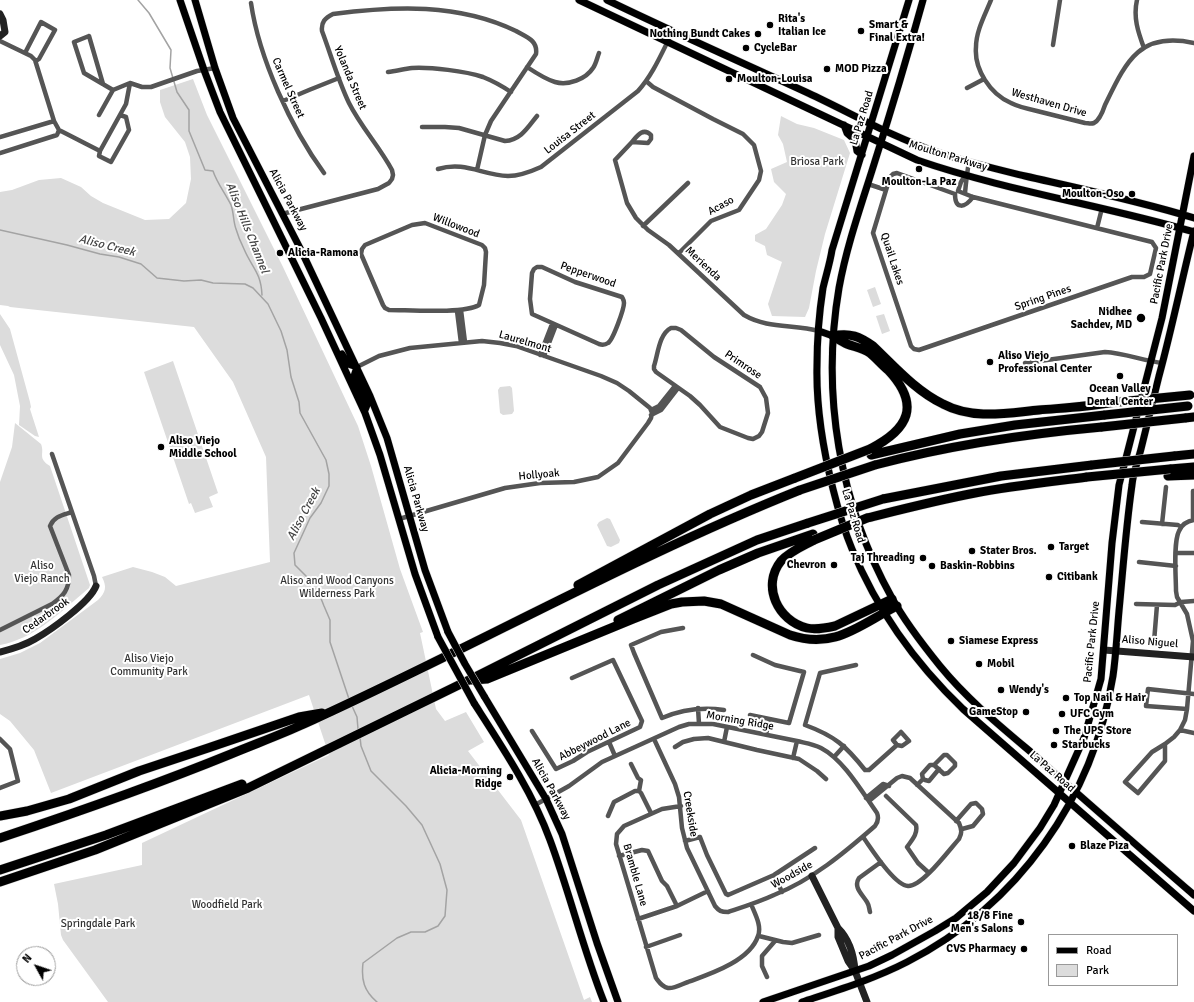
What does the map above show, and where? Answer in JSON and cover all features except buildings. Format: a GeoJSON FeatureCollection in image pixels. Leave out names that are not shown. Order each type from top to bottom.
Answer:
{"type":"FeatureCollection","features":[{"type":"Feature","properties":{"kind":"highway"},"geometry":{"type":"LineString","coordinates":[[833,336],[844,333],[866,341],[920,390],[944,405],[964,412],[992,414],[1068,408],[1192,395]]}},
{"type":"Feature","properties":{"kind":"highway"},"geometry":{"type":"LineString","coordinates":[[833,336],[870,353],[895,378],[906,396],[906,416],[899,430],[871,452]]}},
{"type":"Feature","properties":{"kind":"highway"},"geometry":{"type":"LineString","coordinates":[[490,636],[570,589],[710,514],[751,495],[795,478],[871,452],[960,434],[1023,424],[1191,405]]}},
{"type":"Feature","properties":{"kind":"highway"},"geometry":{"type":"LineString","coordinates":[[0,816],[27,811],[69,799],[139,771],[335,710],[490,636],[613,574],[723,522],[800,490],[875,465],[913,455],[998,439],[1189,417]]}},
{"type":"Feature","properties":{"kind":"highway"},"geometry":{"type":"LineString","coordinates":[[0,882],[136,835],[248,788],[469,680],[613,607],[757,540],[883,500],[1001,476],[1194,454]]}},
{"type":"Feature","properties":{"kind":"highway"},"geometry":{"type":"LineString","coordinates":[[565,646],[718,570],[758,553],[814,537],[888,512],[975,493],[1019,486],[1087,477],[1169,472],[1194,467]]}},
{"type":"Feature","properties":{"kind":"highway"},"geometry":{"type":"LineString","coordinates":[[1169,472],[1194,475]]}},
{"type":"Feature","properties":{"kind":"highway"},"geometry":{"type":"LineString","coordinates":[[814,537],[786,556],[777,567],[774,574],[772,588],[775,602],[788,619],[800,626],[808,628],[826,628],[835,626],[879,604],[894,602]]}},
{"type":"Feature","properties":{"kind":"highway"},"geometry":{"type":"LineString","coordinates":[[469,680],[487,679],[565,646],[665,607],[682,602],[704,601],[721,604],[790,635],[810,640],[837,637],[884,612],[894,602]]}},
{"type":"Feature","properties":{"kind":"highway"},"geometry":{"type":"LineString","coordinates":[[0,838],[176,776],[301,721]]}},
{"type":"Feature","properties":{"kind":"highway"},"geometry":{"type":"LineString","coordinates":[[0,870],[106,835],[210,797],[316,754]]}},
{"type":"Feature","properties":{"kind":"main road","name":"Alicia Parkway"},"geometry":{"type":"LineString","coordinates":[[180,0],[220,112],[321,318],[365,412],[380,455],[415,574],[438,636],[474,702],[534,805],[552,846],[593,974],[604,1002]]}},
{"type":"Feature","properties":{"kind":"main road","name":"Alicia Parkway"},"geometry":{"type":"LineString","coordinates":[[195,0],[215,68],[233,118],[305,257],[357,367],[387,438],[425,570],[448,632],[464,664],[546,799],[562,834],[597,943],[618,1002]]}},
{"type":"Feature","properties":{"kind":"main road","name":"Moulton Parkway"},"geometry":{"type":"LineString","coordinates":[[579,0],[844,125],[880,144],[917,160],[998,183],[1194,231]]}},
{"type":"Feature","properties":{"kind":"main road","name":"Moulton Parkway"},"geometry":{"type":"LineString","coordinates":[[607,0],[871,124],[936,152],[970,162],[1183,214],[1194,218]]}},
{"type":"Feature","properties":{"kind":"main road","name":"La Paz Road"},"geometry":{"type":"LineString","coordinates":[[909,0],[832,250],[824,288],[818,331],[817,367],[821,432],[828,468],[841,519],[849,542],[879,604],[916,658],[946,692],[1059,794],[1194,911]]}},
{"type":"Feature","properties":{"kind":"main road","name":"La Paz Road"},"geometry":{"type":"LineString","coordinates":[[923,0],[885,130],[858,211],[841,278],[835,313],[833,336],[832,400],[839,452],[848,493],[871,556],[894,602],[937,663],[963,691],[1194,896]]}},
{"type":"Feature","properties":{"kind":"main road"},"geometry":{"type":"LineString","coordinates":[[844,125],[847,133],[855,140],[857,151],[862,155]]}},
{"type":"Feature","properties":{"kind":"main road","name":"Pacific Park Drive"},"geometry":{"type":"LineString","coordinates":[[763,1002],[855,972],[892,955],[935,931],[974,904],[1001,878],[1028,846],[1059,794],[1089,724],[1101,679],[1113,536],[1123,468],[1152,362],[1194,156]]}},
{"type":"Feature","properties":{"kind":"main road"},"geometry":{"type":"LineString","coordinates":[[272,219],[282,214]]}},
{"type":"Feature","properties":{"kind":"main road","name":"Pacific Park Drive"},"geometry":{"type":"LineString","coordinates":[[802,1002],[888,971],[944,940],[970,921],[1002,893],[1033,860],[1052,833],[1076,792],[1090,762],[1103,724],[1113,677],[1126,528],[1132,481],[1163,363],[1194,231]]}},
{"type":"Feature","properties":{"kind":"main road"},"geometry":{"type":"LineString","coordinates":[[321,318],[330,327],[348,364],[357,367],[354,376],[367,405],[365,412]]}},
{"type":"Feature","properties":{"kind":"main road"},"geometry":{"type":"LineString","coordinates":[[818,331],[833,336]]}},
{"type":"Feature","properties":{"kind":"main road"},"geometry":{"type":"LineString","coordinates":[[970,921],[973,911],[995,891],[1001,878]]}},
{"type":"Feature","properties":{"kind":"street"},"geometry":{"type":"LineString","coordinates":[[967,88],[984,79],[978,67],[976,46],[979,31],[991,0]]}},
{"type":"Feature","properties":{"kind":"street"},"geometry":{"type":"LineString","coordinates":[[1053,45],[1060,0]]}},
{"type":"Feature","properties":{"kind":"street"},"geometry":{"type":"LineString","coordinates":[[1137,0],[1135,8],[1136,23],[1144,48]]}},
{"type":"Feature","properties":{"kind":"street","name":"Carmel Street"},"geometry":{"type":"LineString","coordinates":[[251,3],[258,37],[283,101],[314,160],[324,173]]}},
{"type":"Feature","properties":{"kind":"street","name":"Yolanda Street"},"geometry":{"type":"LineString","coordinates":[[282,214],[370,192],[384,186],[392,179],[392,170],[348,101],[322,31],[323,21],[333,14],[373,9],[409,8],[434,9],[484,19],[508,28],[531,40],[535,44],[536,54],[527,68]]}},
{"type":"Feature","properties":{"kind":"street"},"geometry":{"type":"LineString","coordinates":[[0,14],[3,20],[5,32],[0,36]]}},
{"type":"Feature","properties":{"kind":"street"},"geometry":{"type":"LineString","coordinates":[[25,53],[41,22],[55,30],[40,59],[36,61]]}},
{"type":"Feature","properties":{"kind":"street","name":"Louisa Street"},"geometry":{"type":"LineString","coordinates":[[438,169],[448,166],[457,166],[509,176],[530,172],[541,168],[638,91],[653,72],[673,31]]}},
{"type":"Feature","properties":{"kind":"street"},"geometry":{"type":"LineString","coordinates":[[103,84],[89,36],[74,42],[84,73],[113,90]]}},
{"type":"Feature","properties":{"kind":"street"},"geometry":{"type":"LineString","coordinates":[[0,40],[31,56],[36,61],[54,121],[60,130],[100,151]]}},
{"type":"Feature","properties":{"kind":"street","name":"Westhaven Drive"},"geometry":{"type":"LineString","coordinates":[[984,79],[999,96],[1010,103],[1091,124],[1099,119],[1126,64],[1134,55],[1144,48],[1165,40],[1182,40],[1194,43]]}},
{"type":"Feature","properties":{"kind":"street"},"geometry":{"type":"LineString","coordinates":[[477,170],[485,135],[491,121],[527,68],[557,83],[569,82],[586,76],[594,67],[599,53]]}},
{"type":"Feature","properties":{"kind":"street"},"geometry":{"type":"LineString","coordinates":[[99,115],[113,90],[130,83],[142,87],[153,86],[215,68]]}},
{"type":"Feature","properties":{"kind":"street"},"geometry":{"type":"LineString","coordinates":[[388,72],[412,68],[433,68],[482,77],[511,92]]}},
{"type":"Feature","properties":{"kind":"street"},"geometry":{"type":"LineString","coordinates":[[283,101],[339,78]]}},
{"type":"Feature","properties":{"kind":"street","name":"Acaso"},"geometry":{"type":"LineString","coordinates":[[646,82],[743,134],[754,145],[761,171],[761,176],[741,208],[711,222],[679,253]]}},
{"type":"Feature","properties":{"kind":"street"},"geometry":{"type":"LineString","coordinates":[[120,115],[126,118],[129,130],[112,162],[99,156],[100,151],[126,104],[130,83]]}},
{"type":"Feature","properties":{"kind":"street"},"geometry":{"type":"LineString","coordinates":[[422,127],[452,128],[505,141],[520,137],[537,116]]}},
{"type":"Feature","properties":{"kind":"street"},"geometry":{"type":"LineString","coordinates":[[0,137],[54,121]]}},
{"type":"Feature","properties":{"kind":"street"},"geometry":{"type":"LineString","coordinates":[[0,153],[57,135],[60,130]]}},
{"type":"Feature","properties":{"kind":"street","name":"Merienda"},"geometry":{"type":"LineString","coordinates":[[632,142],[615,160],[627,203],[643,226],[679,253],[744,315],[763,323],[810,328],[818,331]]}},
{"type":"Feature","properties":{"kind":"street"},"geometry":{"type":"LineString","coordinates":[[970,162],[955,200],[957,203],[964,206],[968,204],[973,197]]}},
{"type":"Feature","properties":{"kind":"street","name":"Quail Lakes"},"geometry":{"type":"LineString","coordinates":[[914,349],[911,346],[873,233],[890,177],[893,174],[897,173],[957,192]]}},
{"type":"Feature","properties":{"kind":"street"},"geometry":{"type":"LineString","coordinates":[[965,193],[967,183],[966,174]]}},
{"type":"Feature","properties":{"kind":"street"},"geometry":{"type":"LineString","coordinates":[[643,226],[688,183]]}},
{"type":"Feature","properties":{"kind":"street"},"geometry":{"type":"LineString","coordinates":[[868,184],[886,190]]}},
{"type":"Feature","properties":{"kind":"street"},"geometry":{"type":"LineString","coordinates":[[957,192],[1097,228],[1102,208]]}},
{"type":"Feature","properties":{"kind":"street","name":"Willowood"},"geometry":{"type":"LineString","coordinates":[[419,224],[432,225],[482,245],[486,252],[484,286],[481,301],[476,308],[459,310],[389,310],[385,308],[361,254],[362,249],[365,246],[419,224]]}},
{"type":"Feature","properties":{"kind":"street","name":"Spring Pines"},"geometry":{"type":"LineString","coordinates":[[914,349],[919,350],[1132,277],[1146,277],[1150,274],[1156,248],[1152,242],[1097,228]]}},
{"type":"Feature","properties":{"kind":"street","name":"Pepperwood"},"geometry":{"type":"LineString","coordinates":[[537,267],[542,267],[581,284],[619,295],[624,300],[621,315],[611,340],[607,344],[599,344],[554,324],[534,316],[531,311],[530,299],[532,273],[537,267]]}},
{"type":"Feature","properties":{"kind":"street"},"geometry":{"type":"LineString","coordinates":[[459,310],[463,343]]}},
{"type":"Feature","properties":{"kind":"street"},"geometry":{"type":"LineString","coordinates":[[542,356],[554,324]]}},
{"type":"Feature","properties":{"kind":"street","name":"Primrose"},"geometry":{"type":"LineString","coordinates":[[671,328],[681,330],[714,357],[760,387],[766,398],[768,413],[762,432],[754,439],[720,427],[700,405],[676,387],[654,369],[663,335],[666,330],[671,328]]}},
{"type":"Feature","properties":{"kind":"street","name":"Laurelmont"},"geometry":{"type":"LineString","coordinates":[[357,367],[380,356],[396,351],[482,341],[500,342],[601,376],[617,383],[646,404],[651,413]]}},
{"type":"Feature","properties":{"kind":"street"},"geometry":{"type":"LineString","coordinates":[[1025,363],[1105,352],[1163,363]]}},
{"type":"Feature","properties":{"kind":"street"},"geometry":{"type":"LineString","coordinates":[[651,413],[676,387]]}},
{"type":"Feature","properties":{"kind":"street","name":"Hollyoak"},"geometry":{"type":"LineString","coordinates":[[399,519],[505,488],[540,483],[574,482],[598,477],[618,463],[648,423],[651,413]]}},
{"type":"Feature","properties":{"kind":"street"},"geometry":{"type":"LineString","coordinates":[[52,454],[94,576],[96,586]]}},
{"type":"Feature","properties":{"kind":"street"},"geometry":{"type":"LineString","coordinates":[[1162,524],[1166,487]]}},
{"type":"Feature","properties":{"kind":"street"},"geometry":{"type":"LineString","coordinates":[[1166,744],[1165,761],[1138,793],[1126,782],[1152,752],[1166,744],[1180,730],[1185,720],[1193,657],[1193,641],[1187,614],[1176,592],[1176,553],[1177,537],[1181,527],[1185,523],[1193,520],[1194,491]]}},
{"type":"Feature","properties":{"kind":"street"},"geometry":{"type":"LineString","coordinates":[[0,630],[52,604],[66,593],[69,575],[50,526],[52,520],[72,512]]}},
{"type":"Feature","properties":{"kind":"street"},"geometry":{"type":"LineString","coordinates":[[1142,522],[1178,525],[1181,527]]}},
{"type":"Feature","properties":{"kind":"street"},"geometry":{"type":"LineString","coordinates":[[1176,553],[1194,553]]}},
{"type":"Feature","properties":{"kind":"street"},"geometry":{"type":"LineString","coordinates":[[1139,562],[1176,566]]}},
{"type":"Feature","properties":{"kind":"street","name":"Cedarbrook"},"geometry":{"type":"LineString","coordinates":[[0,652],[25,644],[45,633],[86,600],[93,593],[96,586]]}},
{"type":"Feature","properties":{"kind":"street"},"geometry":{"type":"LineString","coordinates":[[1136,604],[1157,605],[1194,601]]}},
{"type":"Feature","properties":{"kind":"street"},"geometry":{"type":"LineString","coordinates":[[1154,642],[1157,605]]}},
{"type":"Feature","properties":{"kind":"street"},"geometry":{"type":"LineString","coordinates":[[682,628],[661,632],[631,645],[662,718],[674,713],[698,708],[724,710]]}},
{"type":"Feature","properties":{"kind":"street","name":"Aliso Niguel"},"geometry":{"type":"LineString","coordinates":[[1104,650],[1193,657]]}},
{"type":"Feature","properties":{"kind":"street"},"geometry":{"type":"LineString","coordinates":[[750,716],[790,723],[804,672],[775,665],[753,655]]}},
{"type":"Feature","properties":{"kind":"street","name":"Abbeywood Lane"},"geometry":{"type":"LineString","coordinates":[[532,732],[556,769],[564,766],[587,752],[640,727],[642,721],[613,660],[572,678]]}},
{"type":"Feature","properties":{"kind":"street"},"geometry":{"type":"LineString","coordinates":[[856,665],[820,673],[805,725],[826,733],[844,746],[850,751],[865,770],[869,770],[897,745]]}},
{"type":"Feature","properties":{"kind":"street"},"geometry":{"type":"LineString","coordinates":[[1187,709],[1146,706],[1148,690],[1194,694]]}},
{"type":"Feature","properties":{"kind":"street"},"geometry":{"type":"LineString","coordinates":[[698,708],[699,724]]}},
{"type":"Feature","properties":{"kind":"street"},"geometry":{"type":"LineString","coordinates":[[766,734],[770,720]]}},
{"type":"Feature","properties":{"kind":"street","name":"Morning Ridge"},"geometry":{"type":"LineString","coordinates":[[534,805],[569,786],[602,762],[654,738],[689,724],[713,724],[811,744],[822,749],[834,757],[843,766],[877,813],[878,819]]}},
{"type":"Feature","properties":{"kind":"street"},"geometry":{"type":"LineString","coordinates":[[724,742],[727,727]]}},
{"type":"Feature","properties":{"kind":"street"},"geometry":{"type":"LineString","coordinates":[[1180,730],[1194,732]]}},
{"type":"Feature","properties":{"kind":"street","name":"Creekside"},"geometry":{"type":"LineString","coordinates":[[654,738],[675,784],[681,806],[682,828],[685,841],[708,891]]}},
{"type":"Feature","properties":{"kind":"street"},"geometry":{"type":"LineString","coordinates":[[675,746],[694,738],[708,738],[806,762],[826,779]]}},
{"type":"Feature","properties":{"kind":"street"},"geometry":{"type":"LineString","coordinates":[[0,739],[10,749],[18,782],[0,788]]}},
{"type":"Feature","properties":{"kind":"street"},"geometry":{"type":"LineString","coordinates":[[793,758],[797,741]]}},
{"type":"Feature","properties":{"kind":"street"},"geometry":{"type":"LineString","coordinates":[[608,742],[615,756]]}},
{"type":"Feature","properties":{"kind":"street"},"geometry":{"type":"LineString","coordinates":[[834,757],[844,746]]}},
{"type":"Feature","properties":{"kind":"street"},"geometry":{"type":"LineString","coordinates":[[917,785],[923,779],[922,774],[930,765],[934,765],[944,755],[947,755],[955,763],[955,766],[948,773],[944,774],[934,765]]}},
{"type":"Feature","properties":{"kind":"street"},"geometry":{"type":"LineString","coordinates":[[631,764],[638,778],[641,780],[639,791],[651,813]]}},
{"type":"Feature","properties":{"kind":"street"},"geometry":{"type":"LineString","coordinates":[[923,779],[929,781],[940,769]]}},
{"type":"Feature","properties":{"kind":"street"},"geometry":{"type":"LineString","coordinates":[[867,800],[883,784],[889,786],[897,778],[902,776],[910,778],[956,821],[962,829]]}},
{"type":"Feature","properties":{"kind":"street"},"geometry":{"type":"LineString","coordinates":[[608,816],[614,802],[635,791],[639,791]]}},
{"type":"Feature","properties":{"kind":"street"},"geometry":{"type":"LineString","coordinates":[[886,796],[916,825],[916,835],[907,848],[929,873]]}},
{"type":"Feature","properties":{"kind":"street"},"geometry":{"type":"LineString","coordinates":[[956,821],[971,804],[976,804],[982,809],[983,814],[973,826],[962,829]]}},
{"type":"Feature","properties":{"kind":"street","name":"Bramble Lane"},"geometry":{"type":"LineString","coordinates":[[681,806],[662,809],[651,813],[624,826],[617,834],[616,844],[619,856],[656,978],[664,986],[671,988],[712,974],[726,967],[748,950],[759,936]]}},
{"type":"Feature","properties":{"kind":"street","name":"Woodside"},"geometry":{"type":"LineString","coordinates":[[708,891],[715,906],[722,912],[728,912],[782,892],[812,876],[842,854],[875,826],[878,819]]}},
{"type":"Feature","properties":{"kind":"street"},"geometry":{"type":"LineString","coordinates":[[863,837],[881,862],[901,884],[913,886],[929,873],[955,844],[961,834],[962,829]]}},
{"type":"Feature","properties":{"kind":"street"},"geometry":{"type":"LineString","coordinates":[[685,841],[700,837],[707,855],[728,896],[774,876],[815,848]]}},
{"type":"Feature","properties":{"kind":"street"},"geometry":{"type":"LineString","coordinates":[[619,856],[642,850],[648,851],[662,881],[667,886],[677,906]]}},
{"type":"Feature","properties":{"kind":"street"},"geometry":{"type":"LineString","coordinates":[[870,912],[868,903],[857,886],[857,882],[859,878],[881,862]]}},
{"type":"Feature","properties":{"kind":"street"},"geometry":{"type":"LineString","coordinates":[[774,876],[782,892]]}},
{"type":"Feature","properties":{"kind":"street"},"geometry":{"type":"LineString","coordinates":[[812,876],[838,928],[838,936],[867,1002]]}},
{"type":"Feature","properties":{"kind":"street"},"geometry":{"type":"LineString","coordinates":[[638,919],[677,906],[708,891]]}},
{"type":"Feature","properties":{"kind":"street"},"geometry":{"type":"LineString","coordinates":[[751,904],[759,924],[759,936],[775,941],[792,943],[819,935]]}},
{"type":"Feature","properties":{"kind":"street"},"geometry":{"type":"LineString","coordinates":[[646,947],[680,935]]}},
{"type":"Feature","properties":{"kind":"street"},"geometry":{"type":"LineString","coordinates":[[767,977],[762,966],[762,956],[775,941]]}},
{"type":"Feature","properties":{"kind":"green space"},"geometry":{"type":"Polygon","coordinates":[[[193,79],[207,115],[283,267],[358,426],[371,466],[400,569],[423,632],[420,633],[436,709],[445,721],[466,712],[484,742],[468,751],[521,820],[584,1000],[590,997],[592,1002],[108,1002],[63,940],[54,884],[142,865],[142,843],[329,755],[309,695],[51,793],[34,750],[10,721],[0,714],[0,659],[20,653],[40,643],[98,600],[105,589],[105,584],[102,577],[133,567],[165,577],[176,586],[270,562],[266,457],[233,382],[194,327],[0,305],[0,192],[12,190],[39,180],[61,178],[81,187],[91,196],[103,203],[145,220],[169,219],[186,203],[191,179],[190,157],[185,142],[165,117],[160,102],[160,90],[193,79]]]}},
{"type":"Feature","properties":{"kind":"green space","name":"Briosa Park"},"geometry":{"type":"Polygon","coordinates":[[[781,116],[797,124],[814,128],[844,140],[850,153],[825,234],[809,308],[805,317],[772,316],[768,304],[782,262],[767,255],[765,246],[755,241],[755,235],[766,229],[782,205],[786,194],[774,182],[771,169],[787,162],[783,144],[778,135],[781,116]]]}},
{"type":"Feature","properties":{"kind":"green space"},"geometry":{"type":"Polygon","coordinates":[[[875,287],[881,304],[873,307],[867,290],[875,287]]]}},
{"type":"Feature","properties":{"kind":"green space"},"geometry":{"type":"Polygon","coordinates":[[[0,314],[10,329],[30,402],[30,409],[39,437],[35,436],[19,425],[20,406],[14,375],[0,345],[0,314]]]}},
{"type":"Feature","properties":{"kind":"green space"},"geometry":{"type":"Polygon","coordinates":[[[884,314],[890,331],[882,334],[876,316],[884,314]]]}},
{"type":"Feature","properties":{"kind":"green space"},"geometry":{"type":"Polygon","coordinates":[[[173,361],[218,493],[209,497],[213,507],[195,513],[191,503],[189,504],[144,372],[173,361]]]}},
{"type":"Feature","properties":{"kind":"green space"},"geometry":{"type":"Polygon","coordinates":[[[510,386],[512,388],[514,411],[512,414],[503,415],[500,413],[498,390],[500,387],[510,386]]]}},
{"type":"Feature","properties":{"kind":"green space","name":"Aliso Viejo Ranch"},"geometry":{"type":"Polygon","coordinates":[[[15,423],[41,444],[42,458],[50,466],[90,585],[89,588],[63,610],[34,632],[12,642],[0,645],[0,482],[12,447],[15,423]]]}},
{"type":"Feature","properties":{"kind":"green space"},"geometry":{"type":"Polygon","coordinates":[[[607,518],[610,519],[620,540],[619,543],[611,547],[607,546],[597,525],[599,522],[607,518]]]}},
{"type":"Feature","properties":{"kind":"waterway","name":"Aliso Hills Channel"},"geometry":{"type":"LineString","coordinates":[[138,0],[149,13],[171,50],[170,68],[177,92],[189,110],[189,131],[205,170],[213,171],[231,205],[235,226],[247,255],[258,275],[262,295]]}},
{"type":"Feature","properties":{"kind":"waterway","name":"Aliso Creek"},"geometry":{"type":"LineString","coordinates":[[0,230],[100,254],[119,257],[141,264],[157,278],[245,284],[253,288],[268,304],[281,331],[287,350],[291,377],[299,402],[300,413],[326,460],[329,474],[329,486],[321,503],[310,518],[294,553],[295,565],[306,576],[320,596],[330,620],[330,642],[349,699]]}},
{"type":"Feature","properties":{"kind":"waterway","name":"Aliso Creek"},"geometry":{"type":"LineString","coordinates":[[352,706],[357,717],[358,729]]}},
{"type":"Feature","properties":{"kind":"waterway","name":"Aliso Creek"},"geometry":{"type":"LineString","coordinates":[[360,737],[361,746],[371,771],[406,806],[422,825],[440,864],[447,890],[445,916],[438,926],[425,932],[411,932],[397,938],[363,963],[364,985],[369,994],[377,1002]]}},
{"type":"Feature","properties":{"kind":"place","name":"Rita's Italian Ice"},"geometry":{"type":"Point","coordinates":[770,25]}},
{"type":"Feature","properties":{"kind":"place","name":"Smart & Final Extra!"},"geometry":{"type":"Point","coordinates":[861,31]}},
{"type":"Feature","properties":{"kind":"place","name":"Nothing Bundt Cakes"},"geometry":{"type":"Point","coordinates":[758,34]}},
{"type":"Feature","properties":{"kind":"place","name":"CycleBar"},"geometry":{"type":"Point","coordinates":[746,48]}},
{"type":"Feature","properties":{"kind":"place","name":"MOD Pizza"},"geometry":{"type":"Point","coordinates":[827,69]}},
{"type":"Feature","properties":{"kind":"place","name":"Moulton-Louisa"},"geometry":{"type":"Point","coordinates":[729,79]}},
{"type":"Feature","properties":{"kind":"place","name":"Moulton-La Paz"},"geometry":{"type":"Point","coordinates":[919,169]}},
{"type":"Feature","properties":{"kind":"place","name":"Moulton-Oso"},"geometry":{"type":"Point","coordinates":[1132,194]}},
{"type":"Feature","properties":{"kind":"place","name":"Alicia-Ramona"},"geometry":{"type":"Point","coordinates":[280,253]}},
{"type":"Feature","properties":{"kind":"place","name":"Nidhee Sachdev, MD"},"geometry":{"type":"Point","coordinates":[1141,318]}},
{"type":"Feature","properties":{"kind":"place","name":"Aliso Viejo Professional Center"},"geometry":{"type":"Point","coordinates":[990,362]}},
{"type":"Feature","properties":{"kind":"place","name":"Ocean Valley Dental Center"},"geometry":{"type":"Point","coordinates":[1120,376]}},
{"type":"Feature","properties":{"kind":"place","name":"Aliso Viejo Middle School"},"geometry":{"type":"Point","coordinates":[161,447]}},
{"type":"Feature","properties":{"kind":"place","name":"Target"},"geometry":{"type":"Point","coordinates":[1051,547]}},
{"type":"Feature","properties":{"kind":"place","name":"Stater Bros."},"geometry":{"type":"Point","coordinates":[972,551]}},
{"type":"Feature","properties":{"kind":"place","name":"Taj Threading"},"geometry":{"type":"Point","coordinates":[923,558]}},
{"type":"Feature","properties":{"kind":"place","name":"Chevron"},"geometry":{"type":"Point","coordinates":[834,565]}},
{"type":"Feature","properties":{"kind":"place","name":"Baskin-Robbins"},"geometry":{"type":"Point","coordinates":[932,566]}},
{"type":"Feature","properties":{"kind":"place","name":"Citibank"},"geometry":{"type":"Point","coordinates":[1049,577]}},
{"type":"Feature","properties":{"kind":"place","name":"Siamese Express"},"geometry":{"type":"Point","coordinates":[951,641]}},
{"type":"Feature","properties":{"kind":"place","name":"Mobil"},"geometry":{"type":"Point","coordinates":[979,664]}},
{"type":"Feature","properties":{"kind":"place","name":"Wendy's"},"geometry":{"type":"Point","coordinates":[1001,690]}},
{"type":"Feature","properties":{"kind":"place","name":"Top Nail & Hair"},"geometry":{"type":"Point","coordinates":[1066,698]}},
{"type":"Feature","properties":{"kind":"place","name":"GameStop"},"geometry":{"type":"Point","coordinates":[1026,712]}},
{"type":"Feature","properties":{"kind":"place","name":"UFC Gym"},"geometry":{"type":"Point","coordinates":[1062,714]}},
{"type":"Feature","properties":{"kind":"place","name":"The UPS Store"},"geometry":{"type":"Point","coordinates":[1056,731]}},
{"type":"Feature","properties":{"kind":"place","name":"Starbucks"},"geometry":{"type":"Point","coordinates":[1054,745]}},
{"type":"Feature","properties":{"kind":"place","name":"Alicia-Morning Ridge"},"geometry":{"type":"Point","coordinates":[510,777]}},
{"type":"Feature","properties":{"kind":"place","name":"Blaze Piza"},"geometry":{"type":"Point","coordinates":[1072,846]}},
{"type":"Feature","properties":{"kind":"place","name":"18/8 Fine Men's Salons"},"geometry":{"type":"Point","coordinates":[1021,922]}},
{"type":"Feature","properties":{"kind":"place","name":"CVS Pharmacy"},"geometry":{"type":"Point","coordinates":[1024,949]}},
{"type":"Feature","properties":{"kind":"park label","name":"Aliso and Wood Canyons Wilderness Park"},"geometry":{"type":"Point","coordinates":[337,587]}},
{"type":"Feature","properties":{"kind":"park label","name":"Aliso Viejo Community Park"},"geometry":{"type":"Point","coordinates":[149,665]}},
{"type":"Feature","properties":{"kind":"park label","name":"Woodfield Park"},"geometry":{"type":"Point","coordinates":[227,905]}},
{"type":"Feature","properties":{"kind":"park label","name":"Springdale Park"},"geometry":{"type":"Point","coordinates":[98,924]}}]}
